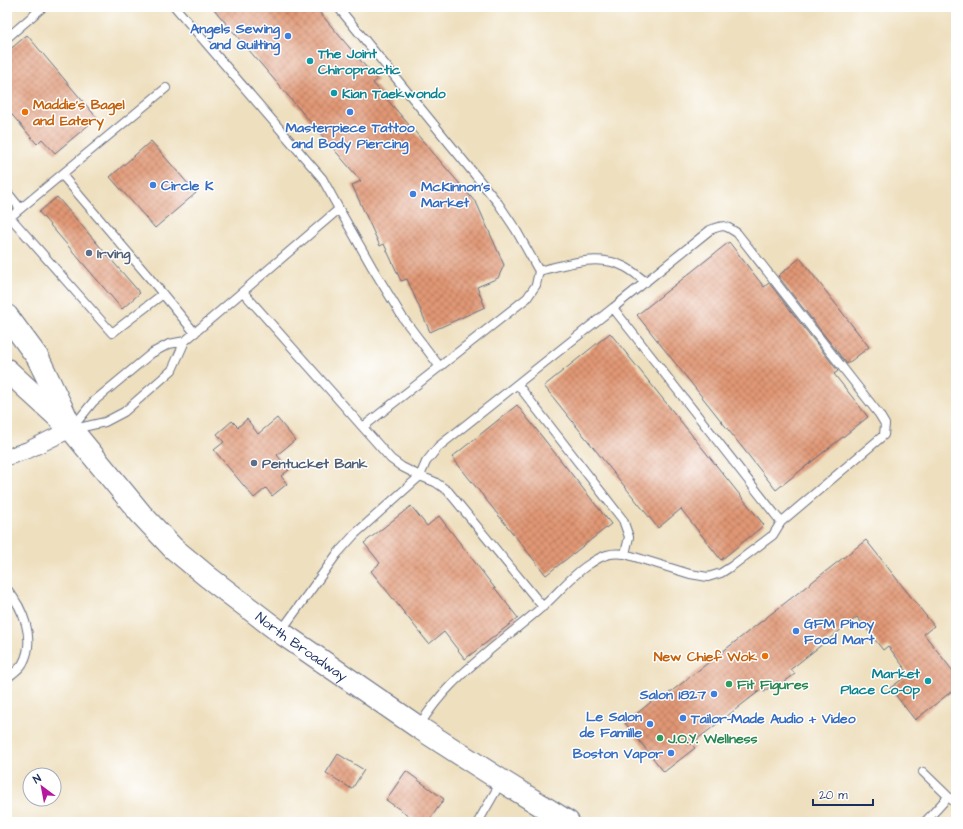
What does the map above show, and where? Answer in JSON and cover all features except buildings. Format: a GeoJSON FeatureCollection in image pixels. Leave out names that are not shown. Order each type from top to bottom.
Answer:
{"type":"FeatureCollection","features":[{"type":"Feature","properties":{"kind":"main road","name":"North Broadway"},"geometry":{"type":"LineString","coordinates":[[7,316],[38,358],[72,429]]}},
{"type":"Feature","properties":{"kind":"main road","name":"North Broadway"},"geometry":{"type":"LineString","coordinates":[[7,370],[72,429],[141,514],[173,548],[208,577],[280,632],[418,727],[568,822]]}},
{"type":"Feature","properties":{"kind":"street"},"geometry":{"type":"LineString","coordinates":[[7,457],[24,452],[72,429]]}},
{"type":"Feature","properties":{"kind":"lane"},"geometry":{"type":"LineString","coordinates":[[7,38],[43,7]]}},
{"type":"Feature","properties":{"kind":"lane"},"geometry":{"type":"LineString","coordinates":[[175,7],[322,178],[372,267],[403,318],[440,367]]}},
{"type":"Feature","properties":{"kind":"lane"},"geometry":{"type":"LineString","coordinates":[[338,7],[498,203],[516,230],[539,271],[536,285],[527,298],[363,427]]}},
{"type":"Feature","properties":{"kind":"lane"},"geometry":{"type":"LineString","coordinates":[[162,294],[112,333],[9,218],[166,88]]}},
{"type":"Feature","properties":{"kind":"lane"},"geometry":{"type":"LineString","coordinates":[[62,175],[195,333]]}},
{"type":"Feature","properties":{"kind":"lane"},"geometry":{"type":"LineString","coordinates":[[7,192],[20,208]]}},
{"type":"Feature","properties":{"kind":"lane"},"geometry":{"type":"LineString","coordinates":[[72,429],[105,422],[124,412],[172,370],[185,342],[339,209]]}},
{"type":"Feature","properties":{"kind":"lane"},"geometry":{"type":"LineString","coordinates":[[280,632],[337,554],[355,534],[420,476],[426,462],[438,447],[710,230],[720,226],[728,227],[737,233],[879,414],[885,424],[884,435],[781,522],[773,535],[721,573],[708,577],[690,574],[625,554],[614,553],[604,555],[590,563],[572,578],[543,607],[454,681],[434,704],[418,727]]}},
{"type":"Feature","properties":{"kind":"lane"},"geometry":{"type":"LineString","coordinates":[[539,271],[570,263],[608,261],[625,267],[646,282]]}},
{"type":"Feature","properties":{"kind":"lane"},"geometry":{"type":"LineString","coordinates":[[243,292],[391,459],[402,467],[435,482],[448,491],[543,607]]}},
{"type":"Feature","properties":{"kind":"lane"},"geometry":{"type":"LineString","coordinates":[[613,308],[781,522]]}},
{"type":"Feature","properties":{"kind":"lane"},"geometry":{"type":"LineString","coordinates":[[72,429],[93,402],[152,353],[169,344],[185,342]]}},
{"type":"Feature","properties":{"kind":"lane"},"geometry":{"type":"LineString","coordinates":[[518,384],[623,520],[629,537],[625,554]]}},
{"type":"Feature","properties":{"kind":"lane"},"geometry":{"type":"LineString","coordinates":[[7,588],[20,606],[26,622],[29,642],[27,655],[22,665],[7,678]]}},
{"type":"Feature","properties":{"kind":"lane"},"geometry":{"type":"LineString","coordinates":[[923,772],[956,804]]}},
{"type":"Feature","properties":{"kind":"lane"},"geometry":{"type":"LineString","coordinates":[[478,822],[502,781]]}},
{"type":"Feature","properties":{"kind":"lane"},"geometry":{"type":"LineString","coordinates":[[925,822],[948,797]]}},
{"type":"Feature","properties":{"kind":"place","name":"Angels Sewing and Quilting"},"geometry":{"type":"Point","coordinates":[288,36]}},
{"type":"Feature","properties":{"kind":"place","name":"The Joint Chiropractic"},"geometry":{"type":"Point","coordinates":[310,61]}},
{"type":"Feature","properties":{"kind":"place","name":"Kian Taekwondo"},"geometry":{"type":"Point","coordinates":[334,93]}},
{"type":"Feature","properties":{"kind":"place","name":"Maddie's Bagel and Eatery"},"geometry":{"type":"Point","coordinates":[25,112]}},
{"type":"Feature","properties":{"kind":"place","name":"Masterpiece Tattoo and Body Piercing"},"geometry":{"type":"Point","coordinates":[350,112]}},
{"type":"Feature","properties":{"kind":"place","name":"Circle K"},"geometry":{"type":"Point","coordinates":[153,185]}},
{"type":"Feature","properties":{"kind":"place","name":"McKinnon's Market"},"geometry":{"type":"Point","coordinates":[413,194]}},
{"type":"Feature","properties":{"kind":"place","name":"Irving"},"geometry":{"type":"Point","coordinates":[89,253]}},
{"type":"Feature","properties":{"kind":"place","name":"Pentucket Bank"},"geometry":{"type":"Point","coordinates":[254,463]}},
{"type":"Feature","properties":{"kind":"place","name":"GFM Pinoy Food Mart"},"geometry":{"type":"Point","coordinates":[796,631]}},
{"type":"Feature","properties":{"kind":"place","name":"New Chief Wok"},"geometry":{"type":"Point","coordinates":[765,656]}},
{"type":"Feature","properties":{"kind":"place","name":"Market Place Co-Op"},"geometry":{"type":"Point","coordinates":[928,681]}},
{"type":"Feature","properties":{"kind":"place","name":"Fit Figures"},"geometry":{"type":"Point","coordinates":[729,684]}},
{"type":"Feature","properties":{"kind":"place","name":"Salon 1827"},"geometry":{"type":"Point","coordinates":[714,694]}},
{"type":"Feature","properties":{"kind":"place","name":"Tailor-Made Audio + Video"},"geometry":{"type":"Point","coordinates":[683,718]}},
{"type":"Feature","properties":{"kind":"place","name":"Le Salon de Famille"},"geometry":{"type":"Point","coordinates":[650,724]}},
{"type":"Feature","properties":{"kind":"place","name":"J.O.Y. Wellness"},"geometry":{"type":"Point","coordinates":[660,738]}},
{"type":"Feature","properties":{"kind":"place","name":"Boston Vapor"},"geometry":{"type":"Point","coordinates":[671,753]}}]}
